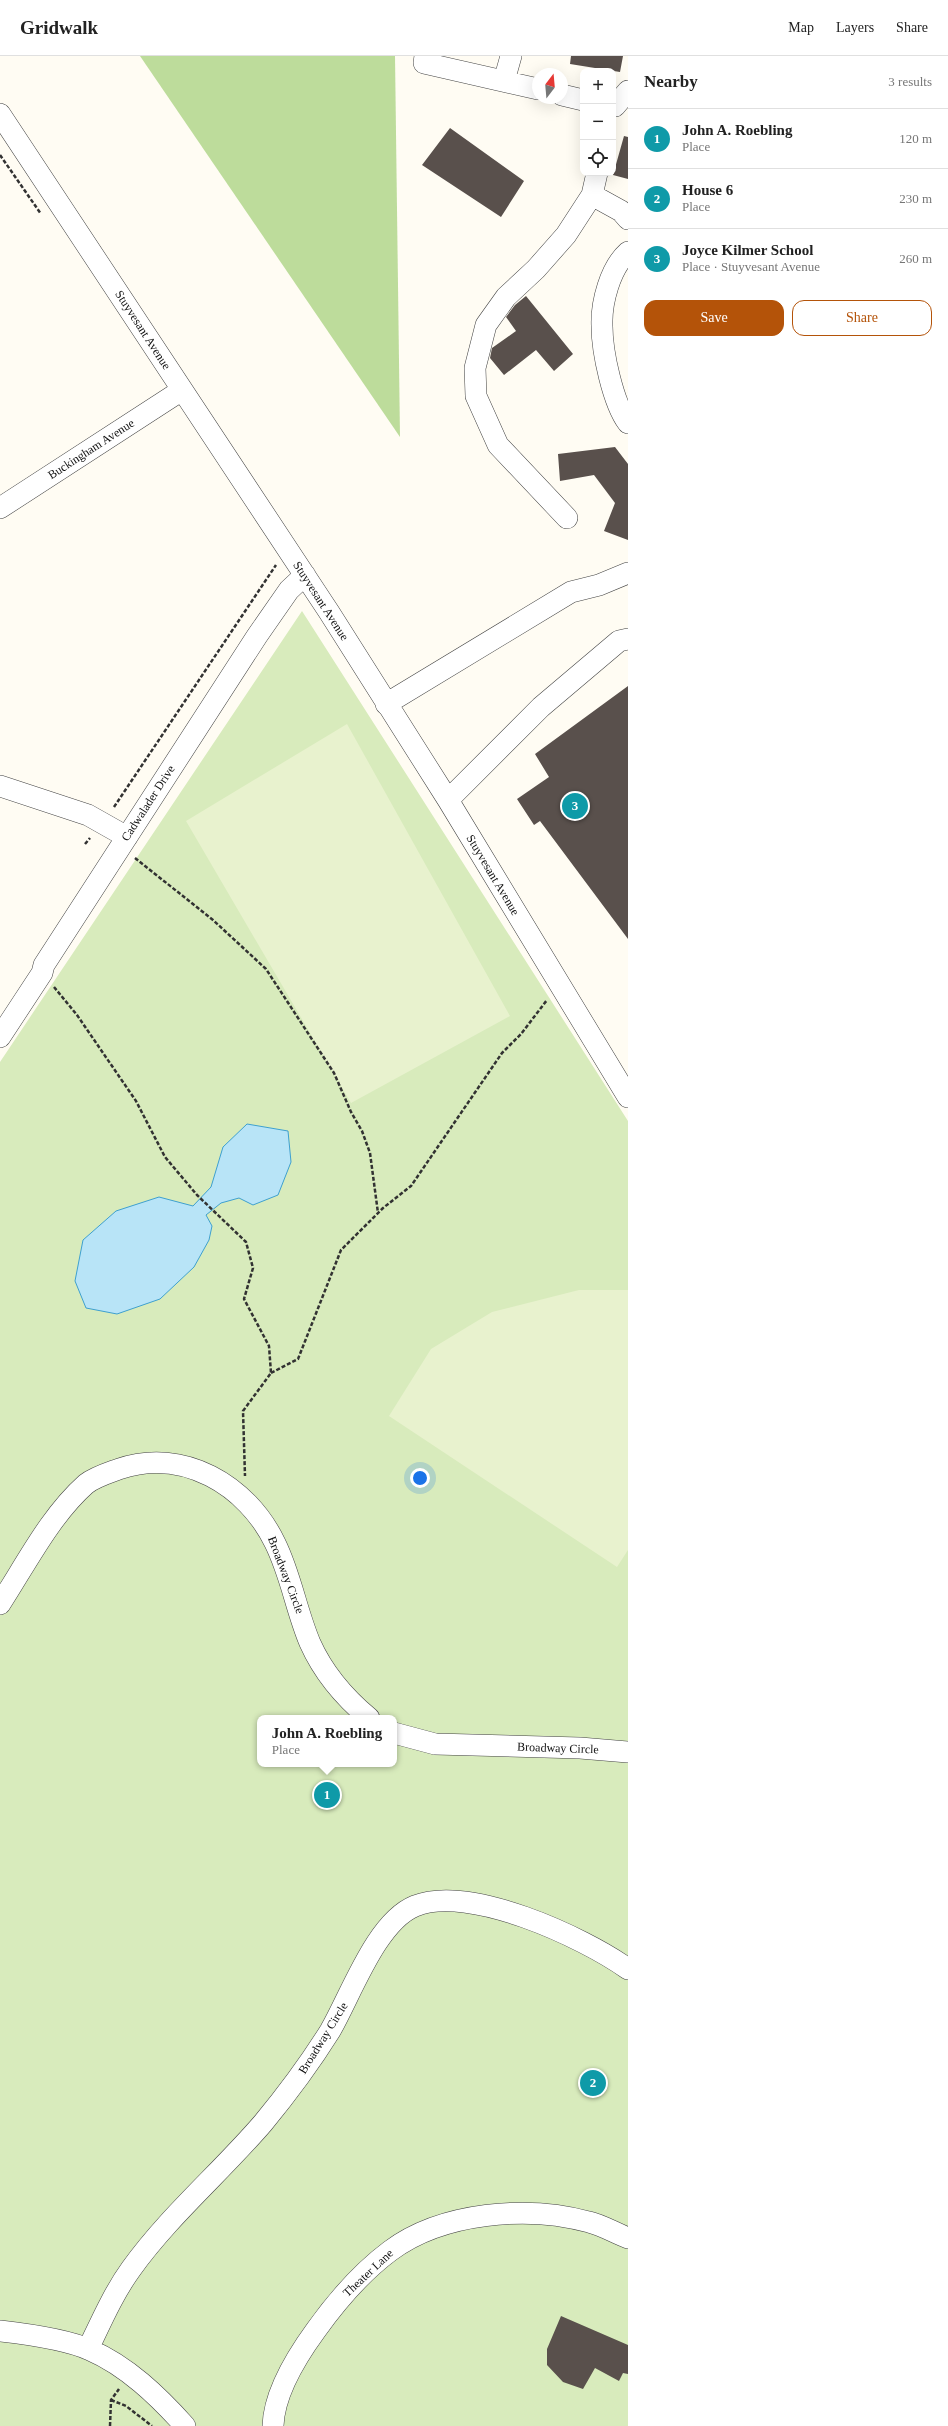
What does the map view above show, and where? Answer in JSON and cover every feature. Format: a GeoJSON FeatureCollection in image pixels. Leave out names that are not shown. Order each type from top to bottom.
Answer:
{"type":"FeatureCollection","features":[{"type":"Feature","properties":{"kind":"street"},"geometry":{"type":"LineString","coordinates":[[425,56],[424,63],[468,64],[504,82],[532,88]]}},
{"type":"Feature","properties":{"kind":"street"},"geometry":{"type":"LineString","coordinates":[[504,82],[510,56]]}},
{"type":"Feature","properties":{"kind":"street"},"geometry":{"type":"LineString","coordinates":[[568,96],[580,99]]}},
{"type":"Feature","properties":{"kind":"street","name":"Stuyvesant Avenue"},"geometry":{"type":"LineString","coordinates":[[0,114],[305,575],[448,800],[628,1097]]}},
{"type":"Feature","properties":{"kind":"street"},"geometry":{"type":"LineString","coordinates":[[567,518],[498,445],[476,396],[476,368],[486,325],[506,297],[536,269],[566,235],[592,195],[596,176]]}},
{"type":"Feature","properties":{"kind":"street"},"geometry":{"type":"LineString","coordinates":[[592,195],[622,211],[628,219]]}},
{"type":"Feature","properties":{"kind":"street"},"geometry":{"type":"LineString","coordinates":[[628,252],[619,260],[608,285],[602,325],[613,387],[622,415],[628,423]]}},
{"type":"Feature","properties":{"kind":"street","name":"Buckingham Avenue"},"geometry":{"type":"LineString","coordinates":[[0,508],[182,390]]}},
{"type":"Feature","properties":{"kind":"street"},"geometry":{"type":"LineString","coordinates":[[386,704],[571,592],[628,573]]}},
{"type":"Feature","properties":{"kind":"street","name":"Cadwalader Drive"},"geometry":{"type":"LineString","coordinates":[[0,1037],[42,973],[44,965],[257,636],[289,590],[305,575]]}},
{"type":"Feature","properties":{"kind":"street"},"geometry":{"type":"LineString","coordinates":[[448,800],[541,707],[619,641],[628,639]]}},
{"type":"Feature","properties":{"kind":"street"},"geometry":{"type":"LineString","coordinates":[[0,786],[88,815],[102,823],[124,842]]}},
{"type":"Feature","properties":{"kind":"street","name":"Broadway Circle"},"geometry":{"type":"LineString","coordinates":[[0,1604],[57,1516],[87,1484],[104,1474],[128,1466],[147,1463],[185,1465],[222,1481],[250,1505],[267,1528],[276,1543],[310,1643],[324,1669],[348,1698],[366,1715]]}},
{"type":"Feature","properties":{"kind":"street","name":"Broadway Circle"},"geometry":{"type":"LineString","coordinates":[[397,1734],[436,1744],[580,1748],[628,1752]]}},
{"type":"Feature","properties":{"kind":"street","name":"Broadway Circle"},"geometry":{"type":"LineString","coordinates":[[88,2349],[112,2300],[130,2271],[152,2241],[262,2124],[299,2078],[338,2016],[382,1934],[392,1922],[408,1910],[432,1902],[453,1901],[491,1907],[533,1919],[574,1936],[628,1969]]}},
{"type":"Feature","properties":{"kind":"street","name":"Theater Lane"},"geometry":{"type":"LineString","coordinates":[[273,2426],[285,2381],[299,2354],[320,2324],[364,2274],[390,2250],[445,2225],[498,2214],[526,2213],[563,2216],[590,2222],[628,2238]]}},
{"type":"Feature","properties":{"kind":"street"},"geometry":{"type":"LineString","coordinates":[[0,2331],[62,2342],[88,2349],[107,2358],[165,2404],[185,2426]]}},
{"type":"Feature","properties":{"kind":"path"},"geometry":{"type":"LineString","coordinates":[[0,155],[45,220]]}},
{"type":"Feature","properties":{"kind":"path"},"geometry":{"type":"LineString","coordinates":[[85,844],[132,782],[278,562]]}},
{"type":"Feature","properties":{"kind":"path"},"geometry":{"type":"LineString","coordinates":[[124,842],[266,969],[334,1073],[351,1112],[362,1131],[370,1153],[378,1213]]}},
{"type":"Feature","properties":{"kind":"path"},"geometry":{"type":"LineString","coordinates":[[42,973],[76,1015],[136,1101],[165,1158],[197,1195],[246,1242],[253,1268],[244,1299],[269,1346],[271,1373]]}},
{"type":"Feature","properties":{"kind":"path"},"geometry":{"type":"LineString","coordinates":[[250,1505],[245,1482],[242,1411],[271,1373],[298,1359],[341,1250],[378,1213],[411,1186],[502,1053],[521,1034],[549,998]]}},
{"type":"Feature","properties":{"kind":"path"},"geometry":{"type":"LineString","coordinates":[[110,2426],[111,2400],[126,2406],[152,2426]]}},
{"type":"Feature","properties":{"kind":"green space"},"geometry":{"type":"Polygon","coordinates":[[[140,56],[395,56],[400,437],[140,56]]]}},
{"type":"Feature","properties":{"kind":"green space"},"geometry":{"type":"Polygon","coordinates":[[[302,611],[628,1121],[628,2426],[0,2426],[0,1062],[302,611]]]}},
{"type":"Feature","properties":{"kind":"green space"},"geometry":{"type":"Polygon","coordinates":[[[347,724],[510,1016],[351,1103],[186,821],[347,724]]]}},
{"type":"Feature","properties":{"kind":"green space"},"geometry":{"type":"Polygon","coordinates":[[[579,1290],[628,1290],[628,1550],[617,1567],[389,1416],[431,1349],[492,1312],[579,1290]]]}},
{"type":"Feature","properties":{"kind":"water"},"geometry":{"type":"Polygon","coordinates":[[[247,1124],[288,1131],[291,1162],[278,1195],[253,1205],[239,1198],[221,1203],[206,1215],[212,1226],[209,1240],[194,1267],[160,1299],[117,1314],[86,1308],[75,1281],[83,1240],[116,1211],[159,1197],[193,1206],[211,1187],[223,1147],[247,1124]]]}},
{"type":"Feature","properties":{"kind":"building"},"geometry":{"type":"Polygon","coordinates":[[[571,56],[623,56],[620,72],[616,71],[616,68],[595,68],[570,64],[571,56]]]}},
{"type":"Feature","properties":{"kind":"building"},"geometry":{"type":"Polygon","coordinates":[[[450,128],[524,181],[501,217],[422,165],[450,128]]]}},
{"type":"Feature","properties":{"kind":"building"},"geometry":{"type":"Polygon","coordinates":[[[624,136],[628,137],[628,179],[616,176],[616,164],[624,136]]]}},
{"type":"Feature","properties":{"kind":"building"},"geometry":{"type":"Polygon","coordinates":[[[526,296],[573,354],[554,371],[536,350],[504,375],[490,358],[492,348],[516,331],[506,317],[515,305],[526,296]]]}},
{"type":"Feature","properties":{"kind":"building"},"geometry":{"type":"Polygon","coordinates":[[[615,447],[628,464],[628,540],[604,531],[615,503],[594,475],[560,481],[558,454],[615,447]]]}},
{"type":"Feature","properties":{"kind":"building"},"geometry":{"type":"Polygon","coordinates":[[[628,686],[628,939],[540,821],[534,825],[517,799],[549,777],[535,754],[628,686]]]}},
{"type":"Feature","properties":{"kind":"building"},"geometry":{"type":"Polygon","coordinates":[[[561,2316],[628,2345],[628,2374],[623,2373],[619,2381],[595,2368],[583,2389],[563,2382],[547,2365],[547,2349],[561,2316]]]}},
{"type":"Feature","properties":{"kind":"place","name":"Joyce Kilmer School"},"geometry":{"type":"Point","coordinates":[575,806]}},
{"type":"Feature","properties":{"kind":"place","name":"John A. Roebling"},"geometry":{"type":"Point","coordinates":[327,1795]}},
{"type":"Feature","properties":{"kind":"place","name":"House 6"},"geometry":{"type":"Point","coordinates":[593,2083]}}]}
